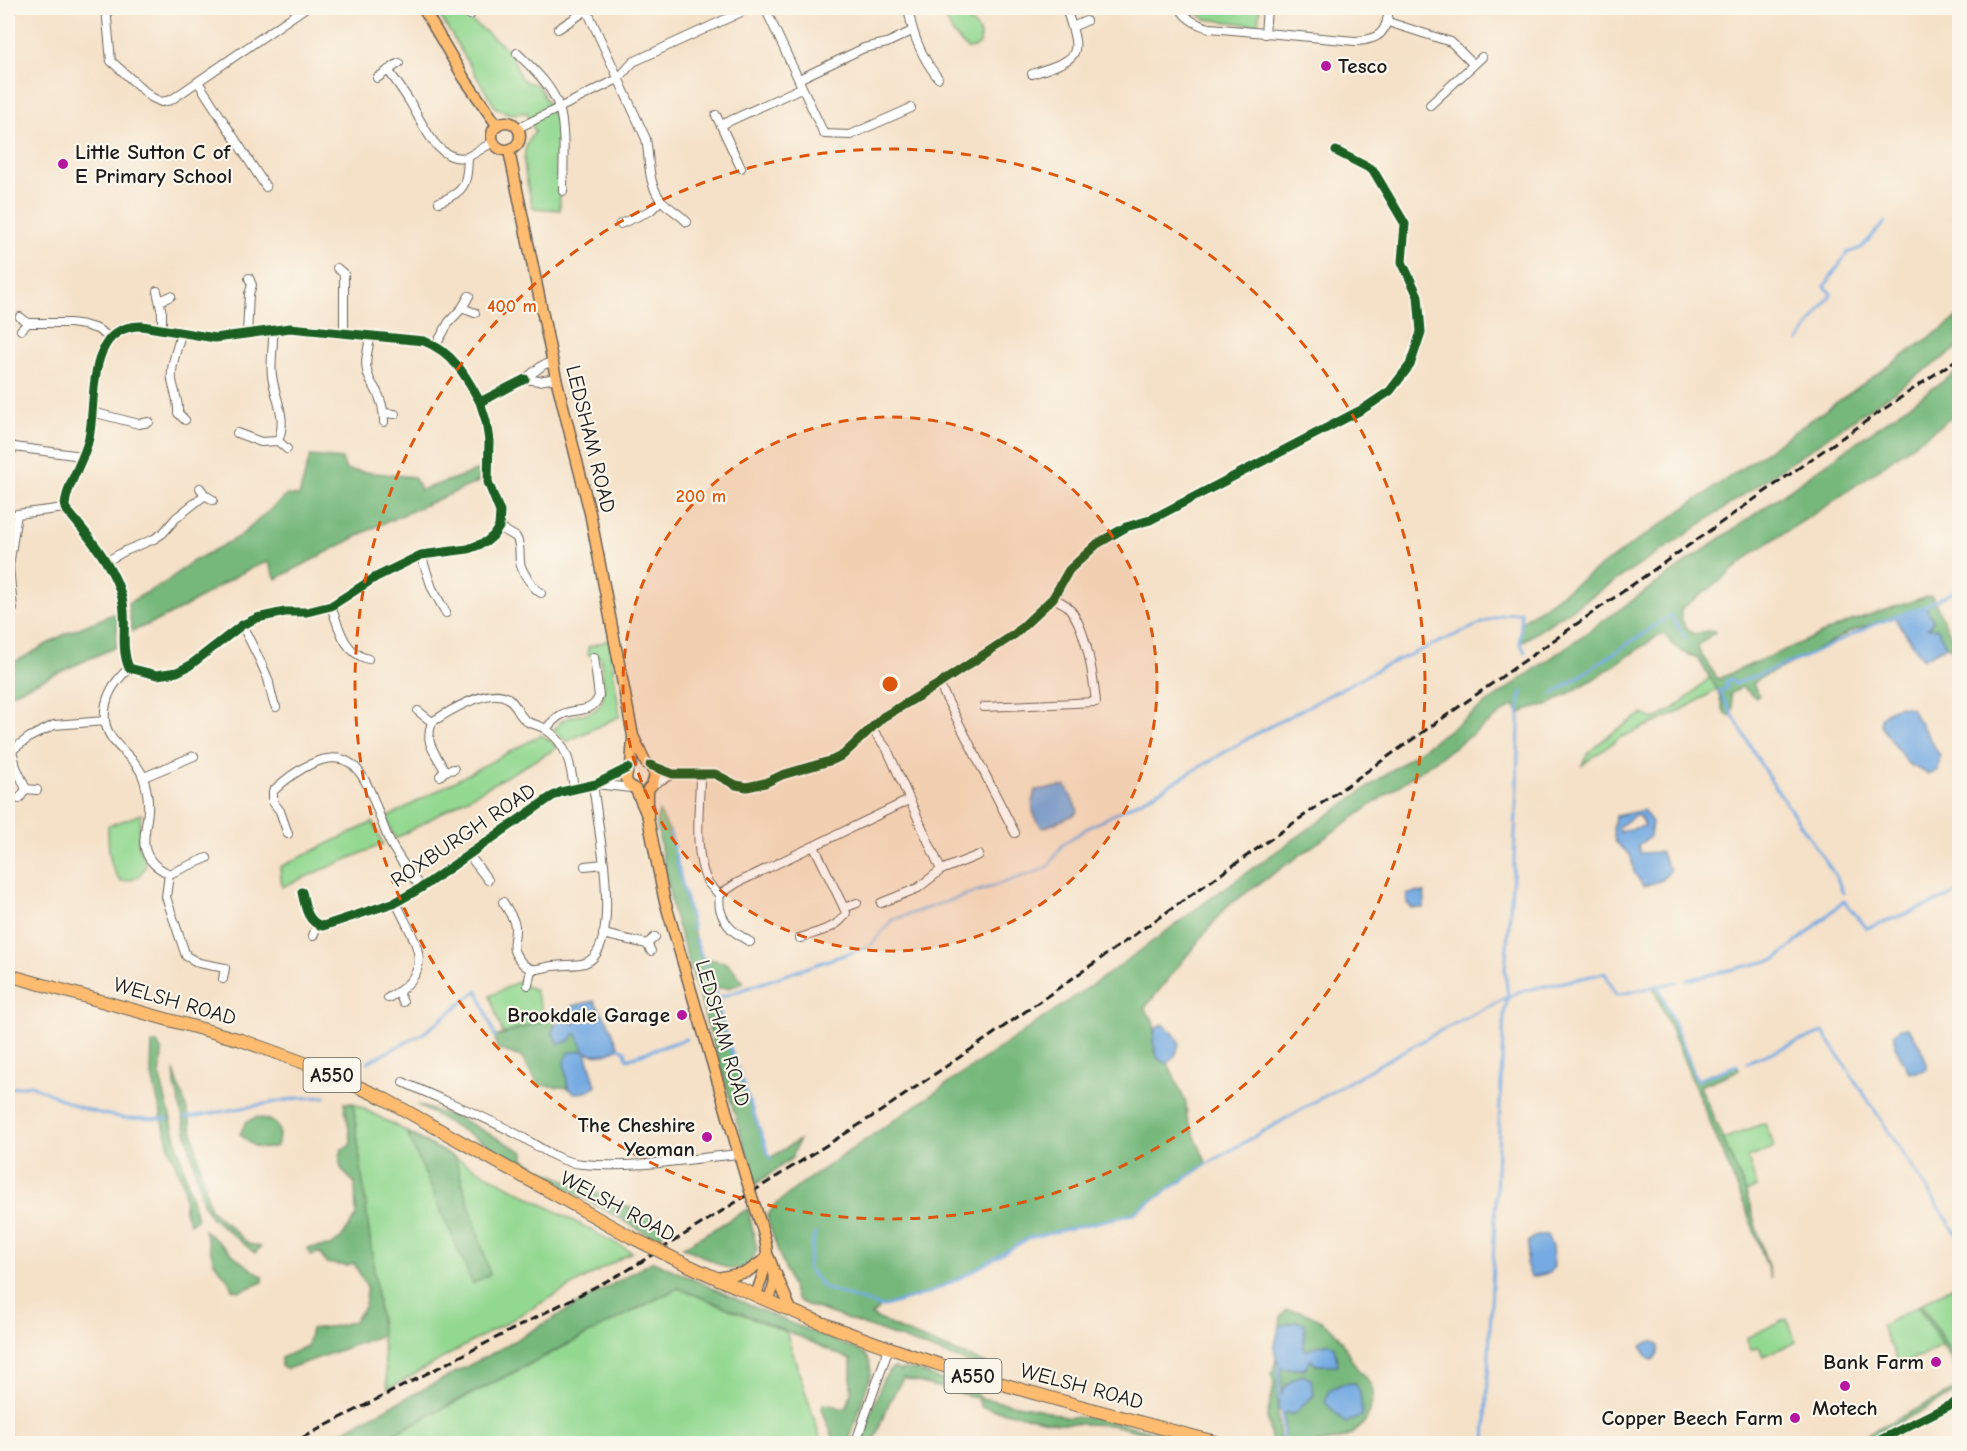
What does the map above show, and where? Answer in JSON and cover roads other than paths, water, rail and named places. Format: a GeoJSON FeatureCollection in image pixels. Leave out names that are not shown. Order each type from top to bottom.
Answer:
{"type":"FeatureCollection","features":[{"type":"Feature","properties":{"kind":"highway","name":"WELSH ROAD"},"geometry":{"type":"LineString","coordinates":[[8,975],[241,1040],[310,1065],[383,1098],[673,1258],[762,1298],[889,1348],[1048,1398],[1222,1443]]}},
{"type":"Feature","properties":{"kind":"main road"},"geometry":{"type":"LineString","coordinates":[[423,8],[464,78],[497,125]]}},
{"type":"Feature","properties":{"kind":"main road"},"geometry":{"type":"LineString","coordinates":[[509,122],[519,128],[521,134],[519,143],[509,151],[500,149],[493,142],[492,133],[497,125],[509,122]]}},
{"type":"Feature","properties":{"kind":"main road","name":"LEDSHAM ROAD"},"geometry":{"type":"LineString","coordinates":[[509,151],[552,362],[590,513],[633,736],[655,776],[650,787],[648,818],[664,898],[738,1154],[768,1247],[762,1298]]}},
{"type":"Feature","properties":{"kind":"main road","name":"LEDSHAM ROAD"},"geometry":{"type":"LineString","coordinates":[[633,736],[626,779],[648,818]]}},
{"type":"Feature","properties":{"kind":"main road"},"geometry":{"type":"LineString","coordinates":[[629,766],[636,762],[648,764]]}},
{"type":"Feature","properties":{"kind":"main road"},"geometry":{"type":"LineString","coordinates":[[633,789],[650,787]]}},
{"type":"Feature","properties":{"kind":"main road"},"geometry":{"type":"LineString","coordinates":[[717,1278],[747,1272],[768,1256]]}},
{"type":"Feature","properties":{"kind":"main road","name":"LEDSHAM ROAD"},"geometry":{"type":"LineString","coordinates":[[768,1256],[791,1310]]}},
{"type":"Feature","properties":{"kind":"main road"},"geometry":{"type":"LineString","coordinates":[[762,1298],[773,1293],[776,1274]]}},
{"type":"Feature","properties":{"kind":"street"},"geometry":{"type":"LineString","coordinates":[[106,8],[111,61],[151,97],[161,102],[171,100],[306,8]]}},
{"type":"Feature","properties":{"kind":"street"},"geometry":{"type":"LineString","coordinates":[[519,128],[618,79],[633,62],[750,8]]}},
{"type":"Feature","properties":{"kind":"street"},"geometry":{"type":"LineString","coordinates":[[765,8],[824,134],[850,135],[911,108]]}},
{"type":"Feature","properties":{"kind":"street"},"geometry":{"type":"LineString","coordinates":[[1032,74],[1065,63],[1072,58],[1076,46],[1066,8]]}},
{"type":"Feature","properties":{"kind":"street"},"geometry":{"type":"LineString","coordinates":[[1180,8],[1190,20],[1200,26],[1265,34],[1368,41],[1378,36],[1388,21],[1389,8]]}},
{"type":"Feature","properties":{"kind":"street"},"geometry":{"type":"LineString","coordinates":[[1265,34],[1267,8]]}},
{"type":"Feature","properties":{"kind":"street"},"geometry":{"type":"LineString","coordinates":[[558,29],[587,9],[646,139],[650,156],[651,181],[661,200],[687,222]]}},
{"type":"Feature","properties":{"kind":"street"},"geometry":{"type":"LineString","coordinates":[[909,13],[912,31],[938,78]]}},
{"type":"Feature","properties":{"kind":"street"},"geometry":{"type":"LineString","coordinates":[[1072,27],[1086,21]]}},
{"type":"Feature","properties":{"kind":"street"},"geometry":{"type":"LineString","coordinates":[[1388,21],[1451,42],[1473,64]]}},
{"type":"Feature","properties":{"kind":"street"},"geometry":{"type":"LineString","coordinates":[[798,79],[864,48],[887,43],[912,31]]}},
{"type":"Feature","properties":{"kind":"street"},"geometry":{"type":"LineString","coordinates":[[517,53],[545,84],[559,107],[563,191]]}},
{"type":"Feature","properties":{"kind":"street"},"geometry":{"type":"LineString","coordinates":[[1430,105],[1482,57]]}},
{"type":"Feature","properties":{"kind":"street"},"geometry":{"type":"LineString","coordinates":[[377,78],[399,63]]}},
{"type":"Feature","properties":{"kind":"street"},"geometry":{"type":"LineString","coordinates":[[388,70],[423,126],[442,150],[461,159],[493,142]]}},
{"type":"Feature","properties":{"kind":"street"},"geometry":{"type":"LineString","coordinates":[[198,82],[266,187]]}},
{"type":"Feature","properties":{"kind":"street"},"geometry":{"type":"LineString","coordinates":[[721,125],[801,88]]}},
{"type":"Feature","properties":{"kind":"street"},"geometry":{"type":"LineString","coordinates":[[716,115],[741,168]]}},
{"type":"Feature","properties":{"kind":"street"},"geometry":{"type":"LineString","coordinates":[[648,764],[673,774],[715,774],[747,787],[765,783],[782,774],[843,755],[883,717],[939,684],[1015,634],[1053,598],[1069,570],[1097,544],[1126,527],[1150,520],[1363,409],[1390,391],[1410,365],[1421,332],[1418,296],[1402,262],[1405,224],[1373,170],[1336,151]]}},
{"type":"Feature","properties":{"kind":"street"},"geometry":{"type":"LineString","coordinates":[[439,202],[450,193],[460,192],[465,184],[468,157]]}},
{"type":"Feature","properties":{"kind":"street"},"geometry":{"type":"LineString","coordinates":[[620,224],[650,211],[661,200]]}},
{"type":"Feature","properties":{"kind":"street"},"geometry":{"type":"LineString","coordinates":[[337,268],[344,274],[344,332]]}},
{"type":"Feature","properties":{"kind":"street"},"geometry":{"type":"LineString","coordinates":[[247,333],[249,294],[254,282]]}},
{"type":"Feature","properties":{"kind":"street"},"geometry":{"type":"LineString","coordinates":[[157,291],[162,329]]}},
{"type":"Feature","properties":{"kind":"street"},"geometry":{"type":"LineString","coordinates":[[160,301],[171,296]]}},
{"type":"Feature","properties":{"kind":"street"},"geometry":{"type":"LineString","coordinates":[[436,345],[449,322],[469,296]]}},
{"type":"Feature","properties":{"kind":"street"},"geometry":{"type":"LineString","coordinates":[[462,308],[475,313]]}},
{"type":"Feature","properties":{"kind":"street"},"geometry":{"type":"LineString","coordinates":[[20,317],[28,323],[84,325],[97,329],[109,337]]}},
{"type":"Feature","properties":{"kind":"street"},"geometry":{"type":"LineString","coordinates":[[21,330],[28,323]]}},
{"type":"Feature","properties":{"kind":"street"},"geometry":{"type":"LineString","coordinates":[[130,326],[215,338],[291,328],[407,338],[436,345],[456,361],[480,402],[486,421],[489,441],[488,482],[500,512],[499,527],[493,536],[477,547],[421,555],[376,578],[332,606],[307,612],[271,614],[242,625],[189,666],[177,672],[157,675],[129,668],[123,650],[126,630],[123,601],[106,561],[65,508],[68,490],[83,459],[89,437],[93,388],[109,337],[130,326]]}},
{"type":"Feature","properties":{"kind":"street"},"geometry":{"type":"LineString","coordinates":[[273,329],[272,376],[282,416],[282,430],[278,441]]}},
{"type":"Feature","properties":{"kind":"street"},"geometry":{"type":"LineString","coordinates":[[181,333],[172,373],[178,402],[175,415],[185,420]]}},
{"type":"Feature","properties":{"kind":"street"},"geometry":{"type":"LineString","coordinates":[[371,335],[366,357],[369,377],[379,395],[384,417],[395,414]]}},
{"type":"Feature","properties":{"kind":"street"},"geometry":{"type":"LineString","coordinates":[[480,402],[552,362]]}},
{"type":"Feature","properties":{"kind":"street"},"geometry":{"type":"LineString","coordinates":[[525,379],[539,381],[556,378]]}},
{"type":"Feature","properties":{"kind":"street"},"geometry":{"type":"LineString","coordinates":[[92,412],[139,424],[148,422]]}},
{"type":"Feature","properties":{"kind":"street"},"geometry":{"type":"LineString","coordinates":[[139,424],[143,433]]}},
{"type":"Feature","properties":{"kind":"street"},"geometry":{"type":"LineString","coordinates":[[237,432],[261,442],[278,441],[287,449]]}},
{"type":"Feature","properties":{"kind":"street"},"geometry":{"type":"LineString","coordinates":[[10,448],[74,455],[83,459]]}},
{"type":"Feature","properties":{"kind":"street"},"geometry":{"type":"LineString","coordinates":[[106,561],[154,539],[202,492],[213,500]]}},
{"type":"Feature","properties":{"kind":"street"},"geometry":{"type":"LineString","coordinates":[[8,613],[13,609],[9,566],[17,514],[65,508]]}},
{"type":"Feature","properties":{"kind":"street"},"geometry":{"type":"LineString","coordinates":[[499,527],[516,537],[520,548],[519,564],[532,586],[542,593]]}},
{"type":"Feature","properties":{"kind":"street"},"geometry":{"type":"LineString","coordinates":[[421,555],[432,588],[447,615]]}},
{"type":"Feature","properties":{"kind":"street"},"geometry":{"type":"LineString","coordinates":[[527,596],[532,586]]}},
{"type":"Feature","properties":{"kind":"street"},"geometry":{"type":"LineString","coordinates":[[984,708],[1096,702],[1092,667],[1077,621],[1068,606],[1053,598]]}},
{"type":"Feature","properties":{"kind":"street"},"geometry":{"type":"LineString","coordinates":[[332,606],[345,643],[357,661],[368,659]]}},
{"type":"Feature","properties":{"kind":"street"},"geometry":{"type":"LineString","coordinates":[[242,625],[268,680],[272,694],[271,704]]}},
{"type":"Feature","properties":{"kind":"street"},"geometry":{"type":"LineString","coordinates":[[546,729],[561,715],[586,710],[597,702],[599,696],[594,657]]}},
{"type":"Feature","properties":{"kind":"street"},"geometry":{"type":"LineString","coordinates":[[129,668],[109,692],[105,721],[113,741],[128,755],[144,777],[149,804],[143,840],[153,863],[169,874]]}},
{"type":"Feature","properties":{"kind":"street"},"geometry":{"type":"LineString","coordinates":[[939,684],[1015,833]]}},
{"type":"Feature","properties":{"kind":"street"},"geometry":{"type":"LineString","coordinates":[[446,772],[428,742],[432,722],[481,696],[495,694],[506,697],[525,721],[546,729],[562,745],[568,757],[574,789]]}},
{"type":"Feature","properties":{"kind":"street"},"geometry":{"type":"LineString","coordinates":[[418,711],[432,722]]}},
{"type":"Feature","properties":{"kind":"street"},"geometry":{"type":"LineString","coordinates":[[26,789],[10,749],[54,725],[105,721]]}},
{"type":"Feature","properties":{"kind":"street"},"geometry":{"type":"LineString","coordinates":[[871,728],[887,748],[941,870]]}},
{"type":"Feature","properties":{"kind":"street"},"geometry":{"type":"LineString","coordinates":[[144,777],[194,756]]}},
{"type":"Feature","properties":{"kind":"street"},"geometry":{"type":"LineString","coordinates":[[288,834],[283,817],[273,802],[276,788],[309,764],[318,760],[337,759],[354,766],[365,783],[389,840],[421,888]]}},
{"type":"Feature","properties":{"kind":"street","name":"ROXBURGH ROAD"},"geometry":{"type":"LineString","coordinates":[[317,925],[323,926],[396,902],[421,888],[551,797],[595,784],[629,766]]}},
{"type":"Feature","properties":{"kind":"street"},"geometry":{"type":"LineString","coordinates":[[650,787],[673,774]]}},
{"type":"Feature","properties":{"kind":"street"},"geometry":{"type":"LineString","coordinates":[[700,774],[699,849],[708,882],[719,895],[720,909],[725,922],[732,932],[750,942]]}},
{"type":"Feature","properties":{"kind":"street"},"geometry":{"type":"LineString","coordinates":[[503,902],[514,922],[512,944],[514,951],[526,967],[537,970],[585,963],[596,955],[603,934],[607,892],[595,784]]}},
{"type":"Feature","properties":{"kind":"street","name":"ROXBURGH ROAD"},"geometry":{"type":"LineString","coordinates":[[595,784],[633,789]]}},
{"type":"Feature","properties":{"kind":"street"},"geometry":{"type":"LineString","coordinates":[[26,789],[38,790]]}},
{"type":"Feature","properties":{"kind":"street"},"geometry":{"type":"LineString","coordinates":[[19,799],[26,789]]}},
{"type":"Feature","properties":{"kind":"street"},"geometry":{"type":"LineString","coordinates":[[263,789],[273,795]]}},
{"type":"Feature","properties":{"kind":"street"},"geometry":{"type":"LineString","coordinates":[[719,895],[736,882],[909,800]]}},
{"type":"Feature","properties":{"kind":"street"},"geometry":{"type":"LineString","coordinates":[[800,938],[832,927],[844,917],[846,912],[814,846]]}},
{"type":"Feature","properties":{"kind":"street"},"geometry":{"type":"LineString","coordinates":[[469,855],[488,880]]}},
{"type":"Feature","properties":{"kind":"street"},"geometry":{"type":"LineString","coordinates":[[881,903],[918,888],[941,870],[979,855]]}},
{"type":"Feature","properties":{"kind":"street"},"geometry":{"type":"LineString","coordinates":[[169,874],[207,858]]}},
{"type":"Feature","properties":{"kind":"street"},"geometry":{"type":"LineString","coordinates":[[585,866],[604,864]]}},
{"type":"Feature","properties":{"kind":"street"},"geometry":{"type":"LineString","coordinates":[[169,874],[166,897],[186,956],[199,963],[227,964],[224,979]]}},
{"type":"Feature","properties":{"kind":"street"},"geometry":{"type":"LineString","coordinates":[[302,892],[308,914],[317,925],[313,936]]}},
{"type":"Feature","properties":{"kind":"street"},"geometry":{"type":"LineString","coordinates":[[388,998],[398,992],[414,975],[419,959],[417,942],[396,902]]}},
{"type":"Feature","properties":{"kind":"street"},"geometry":{"type":"LineString","coordinates":[[844,908],[857,903]]}},
{"type":"Feature","properties":{"kind":"street"},"geometry":{"type":"LineString","coordinates":[[603,934],[649,947],[655,937]]}},
{"type":"Feature","properties":{"kind":"street"},"geometry":{"type":"LineString","coordinates":[[528,985],[531,969]]}},
{"type":"Feature","properties":{"kind":"street"},"geometry":{"type":"LineString","coordinates":[[398,992],[403,1002]]}},
{"type":"Feature","properties":{"kind":"street","name":"WELSH ROAD"},"geometry":{"type":"LineString","coordinates":[[403,1082],[567,1161],[582,1164],[633,1164],[738,1154]]}},
{"type":"Feature","properties":{"kind":"street"},"geometry":{"type":"LineString","coordinates":[[855,1443],[889,1348]]}},
{"type":"Feature","properties":{"kind":"street"},"geometry":{"type":"LineString","coordinates":[[1872,1443],[1959,1400]]}},
{"type":"Feature","properties":{"kind":"water"},"geometry":{"type":"Polygon","coordinates":[[[1925,606],[1933,621],[1928,628],[1937,628],[1946,646],[1923,659],[1895,618],[1925,606]]]}},
{"type":"Feature","properties":{"kind":"water"},"geometry":{"type":"Polygon","coordinates":[[[1899,706],[1911,708],[1940,756],[1938,771],[1928,774],[1908,764],[1881,726],[1881,718],[1889,710],[1899,706]]]}},
{"type":"Feature","properties":{"kind":"water"},"geometry":{"type":"Polygon","coordinates":[[[1066,786],[1078,811],[1074,815],[1043,828],[1036,820],[1033,811],[1035,790],[1066,786]]]}},
{"type":"Feature","properties":{"kind":"water"},"geometry":{"type":"Polygon","coordinates":[[[1643,810],[1652,822],[1650,837],[1638,845],[1640,853],[1660,852],[1670,870],[1662,880],[1643,886],[1634,872],[1631,856],[1615,841],[1613,830],[1615,816],[1643,810]],[[1634,816],[1619,827],[1620,833],[1645,826],[1639,816],[1634,816]]]}},
{"type":"Feature","properties":{"kind":"water"},"geometry":{"type":"Polygon","coordinates":[[[1415,892],[1424,893],[1423,908],[1411,908],[1407,903],[1407,895],[1415,892]]]}},
{"type":"Feature","properties":{"kind":"water"},"geometry":{"type":"Polygon","coordinates":[[[594,1001],[608,1022],[619,1048],[603,1054],[586,1052],[596,1086],[586,1092],[575,1093],[568,1088],[564,1061],[570,1052],[585,1051],[576,1033],[569,1041],[559,1044],[552,1032],[555,1025],[566,1019],[575,1024],[572,1006],[594,1001]]]}},
{"type":"Feature","properties":{"kind":"water"},"geometry":{"type":"Polygon","coordinates":[[[1163,1024],[1174,1034],[1179,1043],[1176,1054],[1168,1064],[1158,1059],[1153,1042],[1155,1029],[1163,1024]]]}},
{"type":"Feature","properties":{"kind":"water"},"geometry":{"type":"Polygon","coordinates":[[[1900,1028],[1908,1028],[1914,1037],[1923,1054],[1926,1070],[1909,1072],[1895,1046],[1895,1033],[1900,1028]]]}},
{"type":"Feature","properties":{"kind":"water"},"geometry":{"type":"Polygon","coordinates":[[[1537,1235],[1547,1235],[1552,1247],[1554,1266],[1550,1273],[1531,1277],[1526,1264],[1529,1241],[1537,1235]]]}},
{"type":"Feature","properties":{"kind":"water"},"geometry":{"type":"Polygon","coordinates":[[[1295,1322],[1305,1323],[1304,1348],[1307,1351],[1329,1343],[1334,1347],[1338,1365],[1316,1365],[1311,1360],[1305,1369],[1281,1369],[1276,1358],[1275,1342],[1280,1326],[1295,1322]]]}},
{"type":"Feature","properties":{"kind":"water"},"geometry":{"type":"Polygon","coordinates":[[[1655,1342],[1659,1346],[1658,1354],[1653,1360],[1649,1359],[1641,1346],[1655,1342]]]}},
{"type":"Feature","properties":{"kind":"water"},"geometry":{"type":"Polygon","coordinates":[[[1302,1375],[1311,1379],[1314,1395],[1294,1414],[1278,1410],[1279,1399],[1284,1389],[1292,1380],[1302,1375]]]}},
{"type":"Feature","properties":{"kind":"water"},"geometry":{"type":"Polygon","coordinates":[[[1355,1383],[1360,1392],[1362,1416],[1345,1423],[1325,1402],[1329,1390],[1342,1384],[1355,1383]]]}},
{"type":"Feature","properties":{"kind":"waterway"},"geometry":{"type":"LineString","coordinates":[[1799,341],[1831,294],[1825,286],[1847,253],[1861,248],[1885,222]]}},
{"type":"Feature","properties":{"kind":"waterway"},"geometry":{"type":"LineString","coordinates":[[1843,893],[1837,878],[1767,775],[1719,691],[1727,688],[1726,681],[1732,679],[1734,684],[1805,657],[1875,624],[1925,606],[1960,588]]}},
{"type":"Feature","properties":{"kind":"waterway"},"geometry":{"type":"LineString","coordinates":[[695,939],[718,998],[870,946],[892,920],[1047,868],[1063,844],[1089,827],[1152,795],[1254,735],[1382,667],[1501,615],[1521,612],[1520,643],[1525,652]]}},
{"type":"Feature","properties":{"kind":"waterway"},"geometry":{"type":"LineString","coordinates":[[1553,694],[1671,615],[1686,639]]}},
{"type":"Feature","properties":{"kind":"waterway"},"geometry":{"type":"LineString","coordinates":[[1485,1444],[1504,1014],[1508,997],[1505,969],[1514,864],[1520,699],[1523,692]]}},
{"type":"Feature","properties":{"kind":"waterway"},"geometry":{"type":"LineString","coordinates":[[670,832],[693,929]]}},
{"type":"Feature","properties":{"kind":"waterway"},"geometry":{"type":"LineString","coordinates":[[1687,980],[1777,959],[1844,901],[1867,928],[1960,892]]}},
{"type":"Feature","properties":{"kind":"waterway"},"geometry":{"type":"LineString","coordinates":[[815,1233],[807,1268],[824,1288],[881,1307],[929,1293],[966,1275],[1029,1238],[1132,1214],[1207,1164],[1373,1068],[1518,992],[1605,973],[1616,995],[1677,982]]}},
{"type":"Feature","properties":{"kind":"waterway"},"geometry":{"type":"LineString","coordinates":[[1658,985],[1697,1080],[1737,1065]]}},
{"type":"Feature","properties":{"kind":"waterway"},"geometry":{"type":"LineString","coordinates":[[368,1062],[424,1033],[478,990],[495,1037]]}},
{"type":"Feature","properties":{"kind":"waterway"},"geometry":{"type":"LineString","coordinates":[[718,998],[722,1026],[770,1158]]}},
{"type":"Feature","properties":{"kind":"waterway"},"geometry":{"type":"LineString","coordinates":[[1747,1062],[1823,1032],[1960,1239]]}},
{"type":"Feature","properties":{"kind":"waterway"},"geometry":{"type":"LineString","coordinates":[[619,1048],[625,1051],[627,1059],[686,1039]]}},
{"type":"Feature","properties":{"kind":"waterway"},"geometry":{"type":"LineString","coordinates":[[10,1088],[31,1085],[78,1107],[124,1118],[168,1119]]}},
{"type":"Feature","properties":{"kind":"waterway"},"geometry":{"type":"LineString","coordinates":[[185,1118],[299,1098],[325,1097]]}},
{"type":"Feature","properties":{"kind":"waterway"},"geometry":{"type":"LineString","coordinates":[[1279,1366],[1279,1399]]}},
{"type":"Feature","properties":{"kind":"waterway"},"geometry":{"type":"LineString","coordinates":[[1282,1412],[1283,1444]]}},
{"type":"Feature","properties":{"kind":"railway"},"geometry":{"type":"LineString","coordinates":[[290,1444],[628,1270],[881,1111],[1960,357]]}},
{"type":"Feature","properties":{"kind":"place","name":"Tesco"},"geometry":{"type":"Point","coordinates":[1326,66]}},
{"type":"Feature","properties":{"kind":"place","name":"Little Sutton C of E Primary School"},"geometry":{"type":"Point","coordinates":[63,164]}},
{"type":"Feature","properties":{"kind":"place","name":"Brookdale Garage"},"geometry":{"type":"Point","coordinates":[682,1015]}},
{"type":"Feature","properties":{"kind":"place","name":"The Cheshire Yeoman"},"geometry":{"type":"Point","coordinates":[707,1137]}},
{"type":"Feature","properties":{"kind":"place","name":"Bank Farm"},"geometry":{"type":"Point","coordinates":[1936,1362]}},
{"type":"Feature","properties":{"kind":"place","name":"Motech"},"geometry":{"type":"Point","coordinates":[1845,1386]}},
{"type":"Feature","properties":{"kind":"place","name":"Copper Beech Farm"},"geometry":{"type":"Point","coordinates":[1795,1418]}}]}
